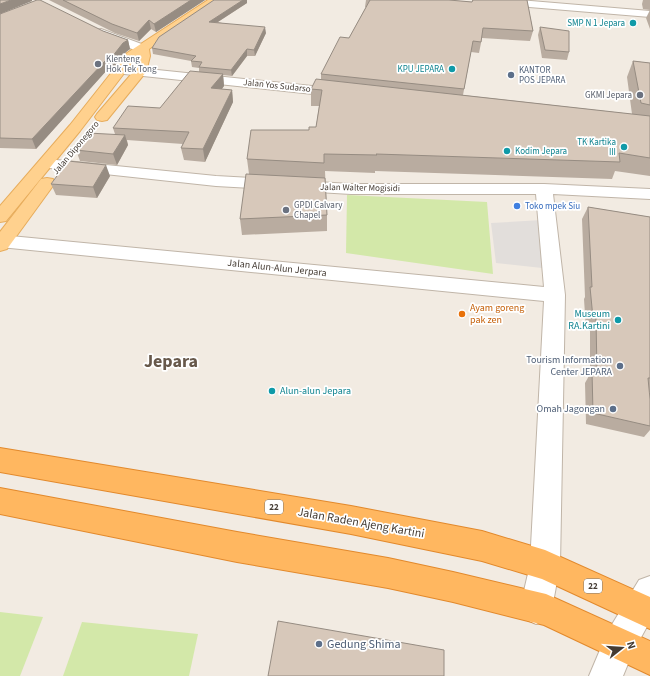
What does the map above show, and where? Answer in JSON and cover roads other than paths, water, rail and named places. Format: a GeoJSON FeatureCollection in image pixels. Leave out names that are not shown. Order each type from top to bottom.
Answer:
{"type":"FeatureCollection","features":[{"type":"Feature","properties":{"kind":"highway","name":"Jalan Raden Ajeng Kartini"},"geometry":{"type":"LineString","coordinates":[[0,460],[430,535],[482,546],[545,565],[647,604]]}},
{"type":"Feature","properties":{"kind":"highway"},"geometry":{"type":"LineString","coordinates":[[0,501],[237,547],[388,573],[546,610],[650,658]]}},
{"type":"Feature","properties":{"kind":"main road","name":"Jalan Diponegoro"},"geometry":{"type":"LineString","coordinates":[[1,242],[54,164],[76,128],[131,56],[215,0]]}},
{"type":"Feature","properties":{"kind":"main road"},"geometry":{"type":"LineString","coordinates":[[140,72],[144,56],[143,49]]}},
{"type":"Feature","properties":{"kind":"main road","name":"Jalan Diponegoro"},"geometry":{"type":"LineString","coordinates":[[0,217],[54,164],[140,72]]}},
{"type":"Feature","properties":{"kind":"street"},"geometry":{"type":"LineString","coordinates":[[481,0],[650,14]]}},
{"type":"Feature","properties":{"kind":"street"},"geometry":{"type":"LineString","coordinates":[[631,0],[634,13]]}},
{"type":"Feature","properties":{"kind":"street"},"geometry":{"type":"LineString","coordinates":[[92,27],[143,49]]}},
{"type":"Feature","properties":{"kind":"street","name":"Jalan Yos Sudarso"},"geometry":{"type":"LineString","coordinates":[[119,70],[352,94]]}},
{"type":"Feature","properties":{"kind":"street","name":"Jalan Walter Mogisidi"},"geometry":{"type":"LineString","coordinates":[[54,164],[216,182],[328,187],[544,189],[650,194]]}},
{"type":"Feature","properties":{"kind":"street"},"geometry":{"type":"LineString","coordinates":[[536,608],[545,565],[555,295],[544,189]]}},
{"type":"Feature","properties":{"kind":"street","name":"Jalan Alun-Alun Jerpara"},"geometry":{"type":"LineString","coordinates":[[1,242],[555,295]]}},
{"type":"Feature","properties":{"kind":"street"},"geometry":{"type":"LineString","coordinates":[[606,676],[620,643],[647,604]]}},
{"type":"Feature","properties":{"kind":"place","name":"SMP N 1 Jepara"},"geometry":{"type":"Point","coordinates":[633,23]}},
{"type":"Feature","properties":{"kind":"place","name":"Klenteng Hok Tek Tong"},"geometry":{"type":"Point","coordinates":[98,64]}},
{"type":"Feature","properties":{"kind":"place","name":"KPU JEPARA"},"geometry":{"type":"Point","coordinates":[452,69]}},
{"type":"Feature","properties":{"kind":"place","name":"KANTOR POS JEPARA"},"geometry":{"type":"Point","coordinates":[511,75]}},
{"type":"Feature","properties":{"kind":"place","name":"GKMI Jepara"},"geometry":{"type":"Point","coordinates":[640,95]}},
{"type":"Feature","properties":{"kind":"place","name":"TK Kartika III"},"geometry":{"type":"Point","coordinates":[624,147]}},
{"type":"Feature","properties":{"kind":"place","name":"Kodim Jepara"},"geometry":{"type":"Point","coordinates":[507,151]}},
{"type":"Feature","properties":{"kind":"place","name":"Toko mpek Siu"},"geometry":{"type":"Point","coordinates":[517,206]}},
{"type":"Feature","properties":{"kind":"place","name":"GPDI Calvary Chapel"},"geometry":{"type":"Point","coordinates":[286,210]}},
{"type":"Feature","properties":{"kind":"place","name":"Ayam goreng pak zen"},"geometry":{"type":"Point","coordinates":[462,314]}},
{"type":"Feature","properties":{"kind":"place","name":"Museum RA.Kartini"},"geometry":{"type":"Point","coordinates":[618,320]}},
{"type":"Feature","properties":{"kind":"place","name":"Tourism Information Center JEPARA"},"geometry":{"type":"Point","coordinates":[620,366]}},
{"type":"Feature","properties":{"kind":"place","name":"Alun-alun Jepara"},"geometry":{"type":"Point","coordinates":[272,391]}},
{"type":"Feature","properties":{"kind":"place","name":"Omah Jagongan"},"geometry":{"type":"Point","coordinates":[613,409]}},
{"type":"Feature","properties":{"kind":"place","name":"Gedung Shima"},"geometry":{"type":"Point","coordinates":[319,644]}},
{"type":"Feature","properties":{"kind":"district","name":"Jepara"},"geometry":{"type":"Point","coordinates":[171,361]}}]}
